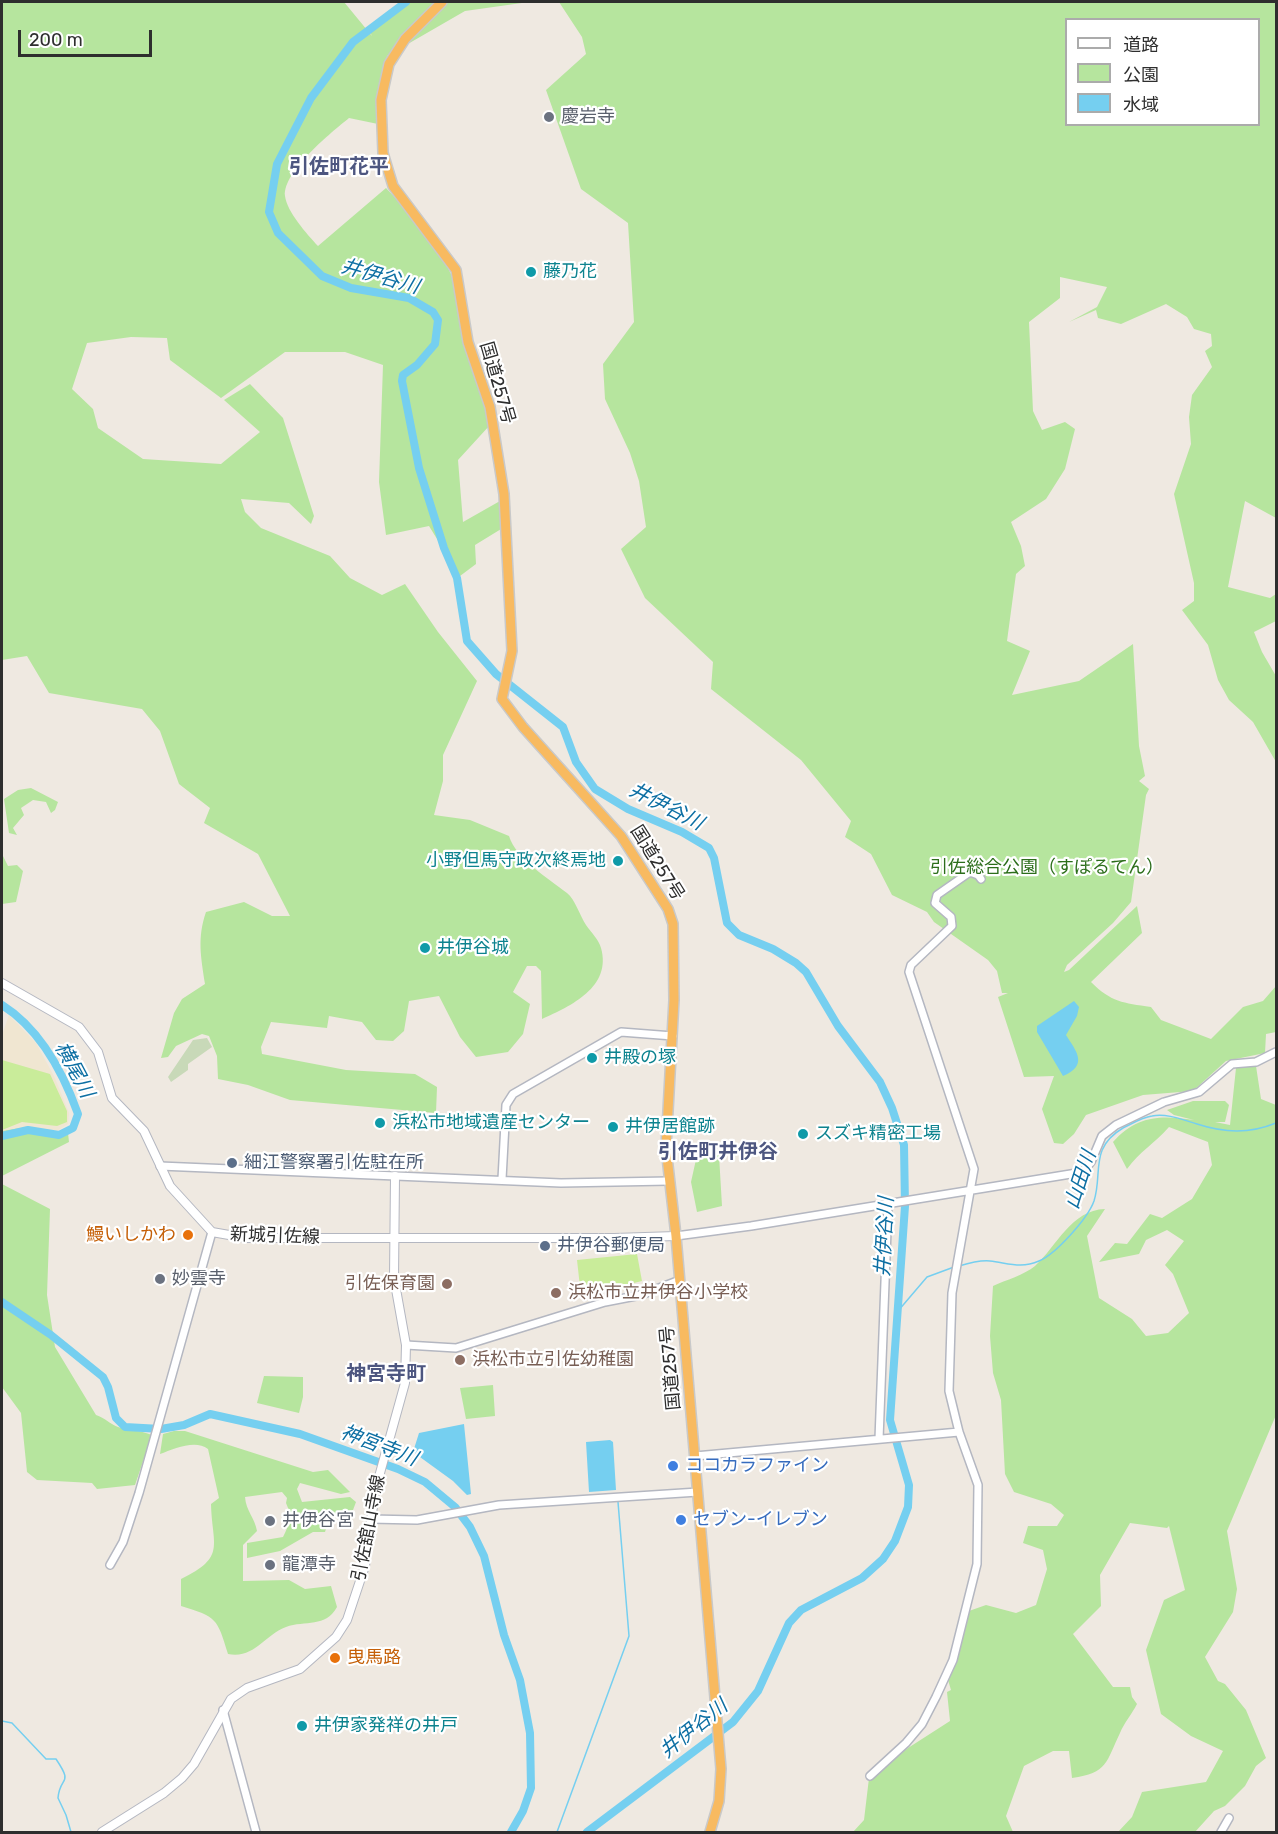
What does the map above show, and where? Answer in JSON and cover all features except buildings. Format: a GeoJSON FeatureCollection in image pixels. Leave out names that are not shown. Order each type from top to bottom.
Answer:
{"type":"FeatureCollection","features":[{"type":"Feature","properties":{"kind":"highway","name":"国道257号"},"geometry":{"type":"LineString","coordinates":[[442,2],[405,39],[389,64],[381,100],[383,153],[393,186],[456,270],[468,342],[490,407],[504,494],[512,651],[502,693],[506,707],[621,836],[668,909],[676,940],[667,1137],[719,1747],[719,1801],[710,1833]]}},
{"type":"Feature","properties":{"kind":"main road","name":"新城引佐線"},"geometry":{"type":"LineString","coordinates":[[2,982],[79,1027],[91,1040],[98,1052],[112,1098],[144,1131],[170,1186],[212,1232],[246,1238],[676,1236]]}},
{"type":"Feature","properties":{"kind":"main road","name":"引佐舘山寺線"},"geometry":{"type":"LineString","coordinates":[[102,1833],[164,1793],[182,1778],[194,1764],[231,1699],[247,1688],[300,1669],[336,1637],[347,1620],[361,1579],[378,1478],[405,1383],[406,1345],[394,1278],[394,1176]]}},
{"type":"Feature","properties":{"kind":"street"},"geometry":{"type":"LineString","coordinates":[[870,1776],[906,1743],[922,1724],[952,1660],[967,1611],[977,1564],[979,1499],[973,1468],[959,1432],[949,1391],[950,1313],[957,1261],[972,1191],[973,1162],[909,972],[911,965],[952,926],[951,917],[935,903],[937,895],[970,872],[981,879]]}},
{"type":"Feature","properties":{"kind":"street"},"geometry":{"type":"LineString","coordinates":[[502,1179],[506,1105],[513,1094],[621,1032],[673,1036]]}},
{"type":"Feature","properties":{"kind":"street"},"geometry":{"type":"LineString","coordinates":[[676,1236],[1083,1172],[1091,1162],[1102,1136],[1116,1125],[1164,1102],[1199,1092],[1232,1064],[1256,1062],[1276,1052]]}},
{"type":"Feature","properties":{"kind":"street"},"geometry":{"type":"LineString","coordinates":[[160,1166],[561,1183],[669,1180]]}},
{"type":"Feature","properties":{"kind":"street"},"geometry":{"type":"LineString","coordinates":[[881,1439],[891,1203]]}},
{"type":"Feature","properties":{"kind":"street"},"geometry":{"type":"LineString","coordinates":[[110,1565],[123,1542],[212,1232]]}},
{"type":"Feature","properties":{"kind":"street"},"geometry":{"type":"LineString","coordinates":[[406,1345],[456,1348],[605,1302],[641,1295],[680,1280]]}},
{"type":"Feature","properties":{"kind":"street"},"geometry":{"type":"LineString","coordinates":[[695,1456],[959,1432]]}},
{"type":"Feature","properties":{"kind":"street"},"geometry":{"type":"LineString","coordinates":[[370,1519],[417,1520],[471,1509],[698,1492]]}},
{"type":"Feature","properties":{"kind":"street"},"geometry":{"type":"LineString","coordinates":[[223,1710],[256,1833]]}},
{"type":"Feature","properties":{"kind":"street"},"geometry":{"type":"LineString","coordinates":[[1221,1833],[1229,1818]]}},
{"type":"Feature","properties":{"kind":"shaded area"},"geometry":{"type":"Polygon","coordinates":[[[9,1015],[36,1043],[55,1078],[69,1113],[68,1124],[57,1131],[20,1128],[2,1131],[2,1035],[9,1015]]]}},
{"type":"Feature","properties":{"kind":"green space"},"geometry":{"type":"Polygon","coordinates":[[[2,2],[344,2],[372,36],[369,30],[399,7],[398,2],[529,2],[465,11],[387,56],[378,124],[349,118],[300,164],[286,186],[285,196],[293,216],[318,246],[386,188],[432,237],[451,274],[490,425],[458,460],[463,522],[500,501],[506,526],[475,545],[476,564],[460,576],[429,526],[386,535],[379,482],[383,365],[345,352],[285,352],[221,398],[170,360],[167,338],[131,337],[87,343],[72,389],[93,409],[98,428],[143,459],[221,464],[260,432],[224,400],[250,384],[283,418],[314,516],[311,524],[289,503],[241,499],[245,512],[261,528],[330,556],[350,578],[382,595],[405,584],[438,632],[477,681],[443,755],[443,781],[434,815],[470,820],[509,836],[525,860],[570,896],[601,948],[603,962],[595,984],[576,1001],[542,1019],[541,971],[536,966],[527,966],[513,992],[530,1004],[523,1034],[508,1052],[476,1057],[460,1037],[439,996],[409,1001],[404,1031],[393,1041],[376,1040],[362,1022],[329,1016],[327,1028],[271,1022],[261,1047],[262,1054],[346,1070],[415,1074],[437,1087],[436,1113],[290,1100],[248,1085],[218,1079],[217,1056],[209,1036],[202,1034],[176,1046],[168,1057],[161,1058],[174,1013],[182,999],[205,984],[201,939],[206,912],[244,902],[272,916],[290,916],[258,854],[204,823],[210,808],[179,784],[160,731],[142,709],[49,693],[27,656],[2,660],[2,2]]]}},
{"type":"Feature","properties":{"kind":"green space","name":"引佐総合公園（すぽるてん）"},"geometry":{"type":"Polygon","coordinates":[[[559,2],[1276,2],[1276,518],[1245,501],[1228,587],[1270,598],[1276,594],[1276,621],[1254,632],[1276,676],[1276,762],[1253,722],[1229,700],[1218,680],[1208,645],[1182,610],[1194,601],[1194,583],[1174,494],[1191,444],[1189,417],[1192,395],[1212,367],[1205,351],[1212,346],[1211,334],[1194,329],[1187,317],[1166,304],[1121,324],[1098,318],[1096,310],[1069,322],[1097,307],[1107,287],[1060,277],[1060,298],[1029,322],[1033,411],[1042,430],[1065,422],[1075,429],[1065,469],[1046,499],[1011,522],[1021,546],[1025,566],[1016,574],[1007,641],[1030,651],[1012,695],[1079,681],[1133,644],[1139,746],[1145,776],[1139,781],[1149,789],[1146,795],[1131,902],[1113,923],[1067,965],[1064,972],[1069,970],[1137,906],[1142,933],[1091,982],[1111,998],[1125,1003],[1151,1007],[1161,1020],[1211,1039],[1243,1007],[1263,1001],[1276,986],[1276,1032],[1266,1034],[1265,1053],[1226,1061],[1193,1091],[1143,1095],[1086,1115],[1074,1134],[1063,1144],[1054,1143],[1042,1109],[1054,1076],[1024,1077],[998,997],[1008,993],[1002,993],[997,971],[988,960],[934,922],[927,912],[892,895],[871,854],[845,837],[851,821],[801,760],[711,689],[713,662],[645,598],[621,549],[646,527],[639,481],[630,453],[605,399],[603,364],[634,322],[628,223],[581,189],[546,90],[586,54],[582,37],[559,2]]]}},
{"type":"Feature","properties":{"kind":"green space"},"geometry":{"type":"Polygon","coordinates":[[[31,788],[58,802],[55,810],[51,813],[46,802],[33,800],[21,808],[24,815],[13,828],[17,835],[9,833],[4,799],[18,790],[31,788]]]}},
{"type":"Feature","properties":{"kind":"green space"},"geometry":{"type":"Polygon","coordinates":[[[2,854],[8,866],[17,865],[23,871],[16,902],[2,904],[2,854]]]}},
{"type":"Feature","properties":{"kind":"green space"},"geometry":{"type":"Polygon","coordinates":[[[207,1038],[212,1047],[188,1064],[188,1070],[171,1082],[168,1077],[193,1040],[207,1038]]]}},
{"type":"Feature","properties":{"kind":"green space"},"geometry":{"type":"Polygon","coordinates":[[[2,1060],[50,1074],[67,1111],[67,1122],[57,1126],[22,1122],[2,1130],[2,1060]]]}},
{"type":"Feature","properties":{"kind":"green space"},"geometry":{"type":"Polygon","coordinates":[[[1256,1066],[1261,1099],[1276,1105],[1276,1415],[1227,1531],[1237,1589],[1233,1612],[1205,1657],[1218,1681],[1225,1684],[1246,1710],[1266,1758],[1256,1766],[1245,1786],[1225,1806],[1214,1811],[1195,1832],[1118,1832],[1132,1817],[1142,1792],[1206,1782],[1223,1751],[1191,1736],[1161,1714],[1146,1650],[1164,1600],[1185,1590],[1169,1526],[1167,1528],[1130,1523],[1100,1575],[1101,1606],[1073,1634],[1113,1687],[1130,1687],[1132,1697],[1137,1704],[1104,1764],[1093,1773],[1072,1778],[1069,1751],[1053,1751],[1024,1766],[1006,1816],[1013,1832],[853,1832],[864,1820],[869,1778],[908,1748],[950,1721],[947,1692],[951,1690],[948,1680],[969,1611],[986,1605],[1016,1613],[1036,1605],[1047,1569],[1043,1550],[1023,1543],[1028,1526],[1057,1526],[1064,1515],[1051,1504],[1014,1492],[1005,1474],[1001,1400],[993,1373],[990,1336],[993,1286],[1031,1269],[1074,1222],[1093,1211],[1105,1209],[1087,1236],[1099,1298],[1132,1319],[1146,1336],[1168,1333],[1189,1313],[1173,1274],[1165,1265],[1184,1241],[1167,1230],[1146,1240],[1139,1254],[1099,1262],[1115,1243],[1127,1244],[1150,1214],[1162,1218],[1192,1199],[1212,1165],[1208,1142],[1169,1127],[1127,1169],[1113,1142],[1131,1126],[1150,1119],[1194,1120],[1174,1115],[1167,1110],[1193,1101],[1225,1101],[1229,1105],[1225,1122],[1215,1122],[1230,1125],[1236,1068],[1256,1066]]]}},
{"type":"Feature","properties":{"kind":"green space"},"geometry":{"type":"Polygon","coordinates":[[[20,1128],[68,1133],[69,1142],[2,1176],[2,1131],[20,1128]]]}},
{"type":"Feature","properties":{"kind":"green space"},"geometry":{"type":"Polygon","coordinates":[[[697,1155],[719,1155],[722,1206],[697,1212],[691,1182],[697,1155]]]}},
{"type":"Feature","properties":{"kind":"green space"},"geometry":{"type":"Polygon","coordinates":[[[2,1184],[50,1209],[47,1295],[55,1347],[96,1415],[118,1427],[152,1435],[135,1485],[97,1489],[92,1483],[37,1480],[27,1472],[21,1413],[2,1387],[2,1184]]]}},
{"type":"Feature","properties":{"kind":"green space"},"geometry":{"type":"Polygon","coordinates":[[[637,1254],[642,1281],[581,1296],[577,1260],[637,1254]]]}},
{"type":"Feature","properties":{"kind":"green space"},"geometry":{"type":"Polygon","coordinates":[[[264,1376],[303,1377],[303,1397],[299,1413],[257,1403],[264,1376]]]}},
{"type":"Feature","properties":{"kind":"green space"},"geometry":{"type":"Polygon","coordinates":[[[493,1385],[495,1416],[466,1419],[460,1388],[493,1385]]]}},
{"type":"Feature","properties":{"kind":"green space"},"geometry":{"type":"Polygon","coordinates":[[[185,1431],[313,1472],[328,1470],[350,1492],[341,1494],[300,1483],[297,1489],[302,1502],[350,1497],[356,1502],[353,1510],[330,1516],[325,1532],[313,1532],[280,1551],[247,1558],[247,1543],[283,1537],[289,1516],[287,1498],[282,1492],[245,1497],[257,1531],[243,1545],[243,1581],[289,1580],[305,1589],[331,1586],[337,1607],[332,1614],[321,1621],[286,1627],[252,1650],[237,1655],[228,1654],[214,1621],[202,1613],[181,1606],[181,1579],[205,1564],[214,1549],[211,1504],[219,1498],[208,1449],[191,1445],[160,1454],[163,1434],[185,1431]]]}},
{"type":"Feature","properties":{"kind":"water"},"geometry":{"type":"Polygon","coordinates":[[[1074,1001],[1079,1007],[1077,1016],[1066,1035],[1076,1052],[1078,1062],[1071,1072],[1063,1076],[1037,1032],[1037,1026],[1074,1001]]]}},
{"type":"Feature","properties":{"kind":"water"},"geometry":{"type":"Polygon","coordinates":[[[464,1424],[471,1494],[467,1495],[453,1481],[413,1452],[419,1433],[464,1424]]]}},
{"type":"Feature","properties":{"kind":"water"},"geometry":{"type":"Polygon","coordinates":[[[610,1440],[613,1442],[616,1490],[589,1492],[586,1442],[610,1440]]]}},
{"type":"Feature","properties":{"kind":"waterway","name":"井伊谷川"},"geometry":{"type":"LineString","coordinates":[[406,2],[353,42],[311,98],[277,164],[269,212],[278,233],[322,276],[351,288],[409,298],[433,312],[438,320],[435,344],[417,365],[403,375],[402,381],[419,468],[444,548],[457,578],[467,641],[496,674],[563,727],[576,762],[595,789],[628,809],[682,832],[709,848],[714,858],[727,923],[739,935],[773,949],[806,972],[838,1026],[880,1082],[892,1108],[904,1145],[905,1206],[890,1420],[909,1485],[908,1507],[895,1541],[883,1559],[862,1578],[801,1610],[789,1623],[758,1691],[733,1722],[587,1832]]}},
{"type":"Feature","properties":{"kind":"waterway","name":"横尾川"},"geometry":{"type":"LineString","coordinates":[[2,1005],[28,1026],[49,1053],[78,1114],[73,1128],[59,1135],[28,1130],[2,1136]]}},
{"type":"Feature","properties":{"kind":"waterway","name":"山田川"},"geometry":{"type":"LineString","coordinates":[[959,1266],[986,1261],[1026,1265],[1039,1261],[1054,1251],[1071,1235],[1091,1208],[1096,1191],[1099,1162],[1105,1144],[1123,1128],[1137,1121],[1163,1115],[1207,1127],[1237,1131],[1247,1131],[1276,1123]]}},
{"type":"Feature","properties":{"kind":"waterway","name":"山田川"},"geometry":{"type":"LineString","coordinates":[[898,1311],[927,1277],[954,1267]]}},
{"type":"Feature","properties":{"kind":"waterway","name":"神宮寺川"},"geometry":{"type":"LineString","coordinates":[[2,1302],[51,1335],[103,1377],[116,1418],[125,1427],[161,1429],[184,1425],[210,1414],[300,1434],[398,1469],[425,1482],[455,1507],[470,1527],[484,1556],[504,1635],[520,1680],[530,1733],[531,1788],[523,1811],[511,1832]]}},
{"type":"Feature","properties":{"kind":"waterway"},"geometry":{"type":"LineString","coordinates":[[557,1832],[629,1636],[618,1502]]}},
{"type":"Feature","properties":{"kind":"waterway"},"geometry":{"type":"LineString","coordinates":[[2,1721],[12,1723],[46,1759],[56,1759],[61,1767],[65,1780],[58,1798],[71,1832]]}},
{"type":"Feature","properties":{"kind":"place","name":"慶岩寺"},"geometry":{"type":"Point","coordinates":[549,117]}},
{"type":"Feature","properties":{"kind":"place","name":"藤乃花"},"geometry":{"type":"Point","coordinates":[531,272]}},
{"type":"Feature","properties":{"kind":"place","name":"小野但馬守政次終焉地"},"geometry":{"type":"Point","coordinates":[618,861]}},
{"type":"Feature","properties":{"kind":"place","name":"井伊谷城"},"geometry":{"type":"Point","coordinates":[425,948]}},
{"type":"Feature","properties":{"kind":"place","name":"井殿の塚"},"geometry":{"type":"Point","coordinates":[592,1058]}},
{"type":"Feature","properties":{"kind":"place","name":"浜松市地域遺産センター"},"geometry":{"type":"Point","coordinates":[380,1123]}},
{"type":"Feature","properties":{"kind":"place","name":"井伊居館跡"},"geometry":{"type":"Point","coordinates":[613,1127]}},
{"type":"Feature","properties":{"kind":"place","name":"スズキ精密工場"},"geometry":{"type":"Point","coordinates":[803,1134]}},
{"type":"Feature","properties":{"kind":"place","name":"細江警察署引佐駐在所"},"geometry":{"type":"Point","coordinates":[232,1163]}},
{"type":"Feature","properties":{"kind":"place","name":"鰻いしかわ"},"geometry":{"type":"Point","coordinates":[188,1235]}},
{"type":"Feature","properties":{"kind":"place","name":"井伊谷郵便局"},"geometry":{"type":"Point","coordinates":[545,1246]}},
{"type":"Feature","properties":{"kind":"place","name":"妙雲寺"},"geometry":{"type":"Point","coordinates":[160,1279]}},
{"type":"Feature","properties":{"kind":"place","name":"引佐保育園"},"geometry":{"type":"Point","coordinates":[447,1284]}},
{"type":"Feature","properties":{"kind":"place","name":"浜松市立井伊谷小学校"},"geometry":{"type":"Point","coordinates":[556,1293]}},
{"type":"Feature","properties":{"kind":"place","name":"浜松市立引佐幼稚園"},"geometry":{"type":"Point","coordinates":[460,1360]}},
{"type":"Feature","properties":{"kind":"place","name":"ココカラファイン"},"geometry":{"type":"Point","coordinates":[673,1466]}},
{"type":"Feature","properties":{"kind":"place","name":"セブン-イレブン"},"geometry":{"type":"Point","coordinates":[681,1520]}},
{"type":"Feature","properties":{"kind":"place","name":"井伊谷宮"},"geometry":{"type":"Point","coordinates":[270,1521]}},
{"type":"Feature","properties":{"kind":"place","name":"龍潭寺"},"geometry":{"type":"Point","coordinates":[270,1565]}},
{"type":"Feature","properties":{"kind":"place","name":"曳馬路"},"geometry":{"type":"Point","coordinates":[335,1658]}},
{"type":"Feature","properties":{"kind":"place","name":"井伊家発祥の井戸"},"geometry":{"type":"Point","coordinates":[302,1726]}},
{"type":"Feature","properties":{"kind":"district","name":"引佐町花平"},"geometry":{"type":"Point","coordinates":[339,167]}},
{"type":"Feature","properties":{"kind":"district","name":"引佐町井伊谷"},"geometry":{"type":"Point","coordinates":[718,1152]}},
{"type":"Feature","properties":{"kind":"district","name":"神宮寺町"},"geometry":{"type":"Point","coordinates":[386,1374]}}]}
